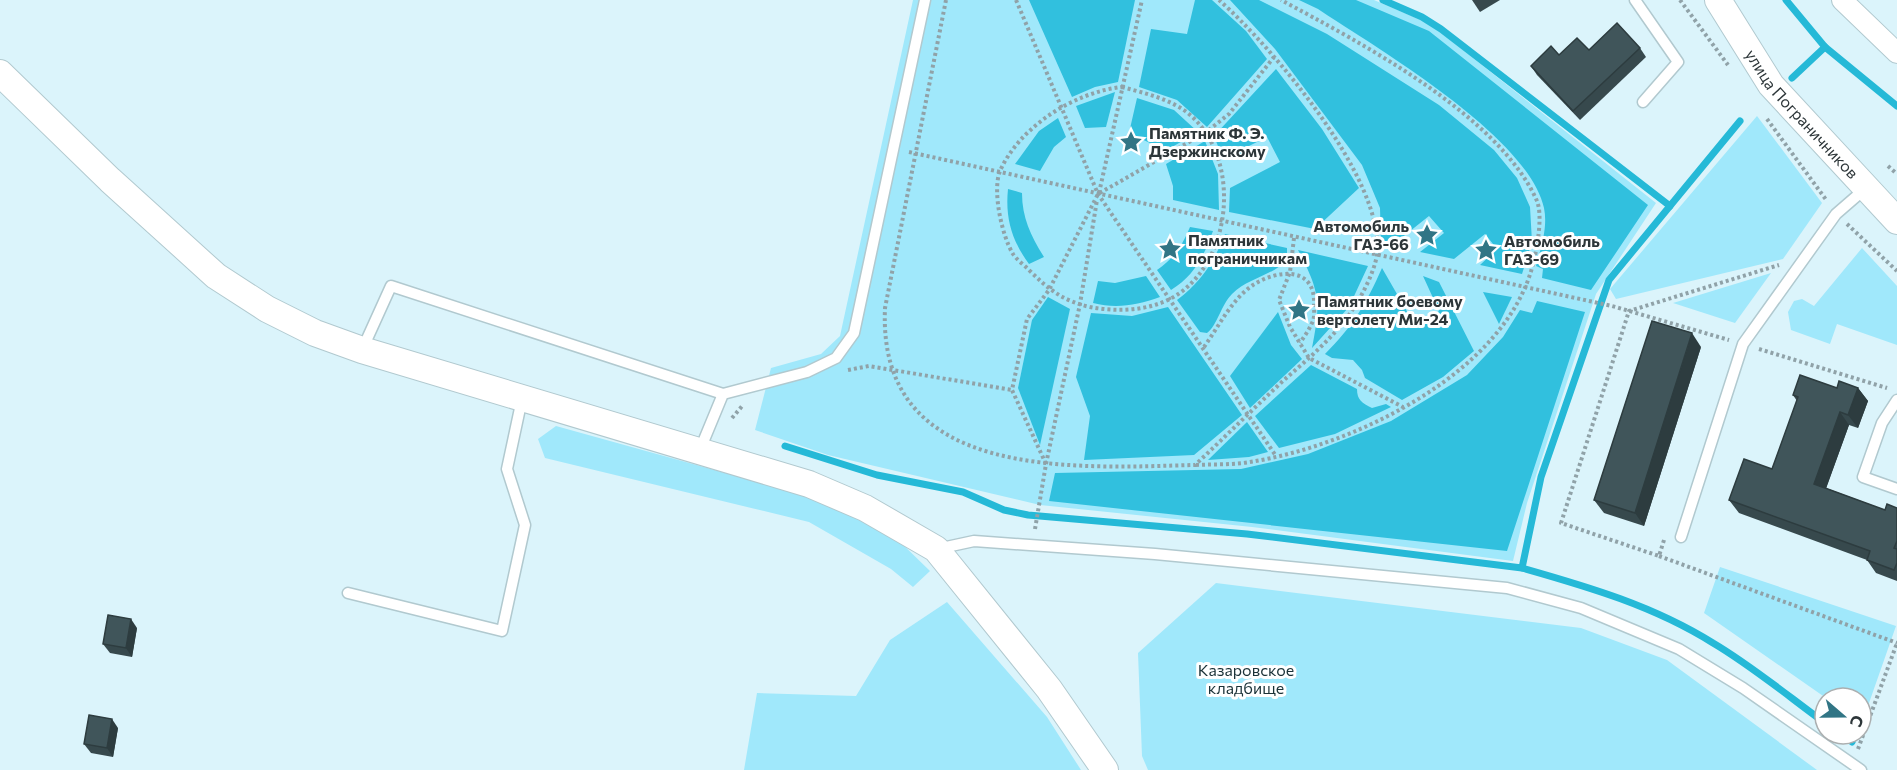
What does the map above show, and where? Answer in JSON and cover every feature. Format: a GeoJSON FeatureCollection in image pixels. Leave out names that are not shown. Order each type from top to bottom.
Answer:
{"type":"FeatureCollection","features":[{"type":"Feature","properties":{"kind":"street","name":"улица Пограничников"},"geometry":{"type":"LineString","coordinates":[[1718,0],[1771,85],[1897,221]]}},
{"type":"Feature","properties":{"kind":"street"},"geometry":{"type":"LineString","coordinates":[[1842,0],[1897,53]]}},
{"type":"Feature","properties":{"kind":"street"},"geometry":{"type":"LineString","coordinates":[[0,73],[110,180],[216,276],[267,309],[315,333],[362,350],[809,484],[865,508],[936,549],[1049,689],[1105,770]]}},
{"type":"Feature","properties":{"kind":"lane"},"geometry":{"type":"LineString","coordinates":[[362,350],[391,286],[723,394],[807,372],[836,358],[854,333],[925,0]]}},
{"type":"Feature","properties":{"kind":"lane"},"geometry":{"type":"LineString","coordinates":[[1635,0],[1678,62],[1642,102]]}},
{"type":"Feature","properties":{"kind":"lane"},"geometry":{"type":"LineString","coordinates":[[1681,537],[1743,344],[1836,214],[1866,188]]}},
{"type":"Feature","properties":{"kind":"lane"},"geometry":{"type":"LineString","coordinates":[[699,452],[723,394]]}},
{"type":"Feature","properties":{"kind":"lane"},"geometry":{"type":"LineString","coordinates":[[348,594],[502,631],[525,525],[507,470],[522,398]]}},
{"type":"Feature","properties":{"kind":"lane"},"geometry":{"type":"LineString","coordinates":[[1897,400],[1882,423],[1863,477],[1897,489]]}},
{"type":"Feature","properties":{"kind":"lane"},"geometry":{"type":"LineString","coordinates":[[936,549],[974,542],[1155,554],[1508,588],[1581,608],[1679,649],[1743,688],[1857,767]]}},
{"type":"Feature","properties":{"kind":"path"},"geometry":{"type":"LineString","coordinates":[[946,0],[885,308],[884,336],[890,369],[905,396],[936,429],[962,444],[1046,464],[1090,468],[1250,462],[1326,442],[1403,406],[1465,367],[1502,328],[1527,288],[1538,243],[1538,204],[1510,156],[1435,91],[1344,34],[1281,0]]}},
{"type":"Feature","properties":{"kind":"path"},"geometry":{"type":"LineString","coordinates":[[1016,0],[1098,194],[1276,456]]}},
{"type":"Feature","properties":{"kind":"path"},"geometry":{"type":"LineString","coordinates":[[1036,521],[1080,304],[1098,194],[1142,0]]}},
{"type":"Feature","properties":{"kind":"path"},"geometry":{"type":"LineString","coordinates":[[1195,465],[1309,358],[1352,312],[1377,255],[1376,230],[1360,182],[1326,123],[1274,57],[1239,18],[1219,0]]}},
{"type":"Feature","properties":{"kind":"path"},"geometry":{"type":"LineString","coordinates":[[1680,0],[1730,68]]}},
{"type":"Feature","properties":{"kind":"path"},"geometry":{"type":"LineString","coordinates":[[1046,464],[1012,390],[1027,319],[1049,290],[1098,194],[1204,133],[1229,114],[1274,57]]}},
{"type":"Feature","properties":{"kind":"path"},"geometry":{"type":"LineString","coordinates":[[1122,87],[1174,105],[1190,114],[1204,133],[1217,156],[1225,183],[1221,222],[1216,242],[1203,267],[1186,286],[1170,299],[1137,309],[1107,310],[1080,304],[1049,290],[1014,255],[1002,224],[998,204],[999,172],[1019,141],[1062,108],[1105,89],[1122,87]]}},
{"type":"Feature","properties":{"kind":"path"},"geometry":{"type":"LineString","coordinates":[[1765,116],[1836,214],[1897,271]]}},
{"type":"Feature","properties":{"kind":"path"},"geometry":{"type":"LineString","coordinates":[[894,148],[1221,222],[1612,306]]}},
{"type":"Feature","properties":{"kind":"path"},"geometry":{"type":"LineString","coordinates":[[1888,166],[1897,174]]}},
{"type":"Feature","properties":{"kind":"path"},"geometry":{"type":"LineString","coordinates":[[1294,238],[1290,272],[1279,300],[1309,358],[1403,406]]}},
{"type":"Feature","properties":{"kind":"path"},"geometry":{"type":"LineString","coordinates":[[1778,273],[1785,263],[1629,311],[1561,523],[1659,556],[1897,643],[1857,767]]}},
{"type":"Feature","properties":{"kind":"path"},"geometry":{"type":"LineString","coordinates":[[1204,347],[1238,298],[1253,285],[1271,276],[1290,272],[1305,279],[1315,296],[1314,321],[1300,343]]}},
{"type":"Feature","properties":{"kind":"path"},"geometry":{"type":"LineString","coordinates":[[1727,351],[1730,340]]}},
{"type":"Feature","properties":{"kind":"path"},"geometry":{"type":"LineString","coordinates":[[843,374],[852,368],[869,366],[1012,390]]}},
{"type":"Feature","properties":{"kind":"path"},"geometry":{"type":"LineString","coordinates":[[715,412],[732,418],[748,400]]}},
{"type":"Feature","properties":{"kind":"path"},"geometry":{"type":"LineString","coordinates":[[1659,556],[1666,533]]}},
{"type":"Feature","properties":{"kind":"green space"},"geometry":{"type":"Polygon","coordinates":[[[913,0],[1374,0],[1430,24],[1656,203],[1596,294],[1527,503],[1513,561],[1252,527],[1040,505],[828,455],[755,430],[771,368],[821,354],[840,336],[913,0]]]}},
{"type":"Feature","properties":{"kind":"green space"},"geometry":{"type":"Polygon","coordinates":[[[1757,116],[1822,203],[1783,259],[1616,299],[1610,289],[1757,116]]]}},
{"type":"Feature","properties":{"kind":"green space"},"geometry":{"type":"Polygon","coordinates":[[[1862,248],[1897,286],[1897,345],[1837,324],[1830,344],[1791,330],[1788,312],[1794,301],[1802,299],[1814,306],[1862,248]]]}},
{"type":"Feature","properties":{"kind":"green space"},"geometry":{"type":"Polygon","coordinates":[[[1771,273],[1735,323],[1673,303],[1771,273]]]}},
{"type":"Feature","properties":{"kind":"green space"},"geometry":{"type":"Polygon","coordinates":[[[556,426],[822,500],[894,536],[930,571],[913,587],[891,569],[809,522],[545,458],[538,439],[556,426]]]}},
{"type":"Feature","properties":{"kind":"green space"},"geometry":{"type":"Polygon","coordinates":[[[1720,567],[1896,626],[1873,692],[1873,686],[1813,686],[1813,689],[1704,613],[1720,567]]]}},
{"type":"Feature","properties":{"kind":"green space","name":"Казаровское кладбище"},"geometry":{"type":"Polygon","coordinates":[[[1216,583],[1581,628],[1667,660],[1817,770],[1148,770],[1142,756],[1138,653],[1216,583]]]}},
{"type":"Feature","properties":{"kind":"green space"},"geometry":{"type":"Polygon","coordinates":[[[947,602],[1047,717],[1081,770],[744,770],[757,693],[856,696],[890,640],[947,602]]]}},
{"type":"Feature","properties":{"kind":"shaded area"},"geometry":{"type":"Polygon","coordinates":[[[1029,0],[1135,0],[1118,82],[1095,87],[1072,97],[1029,0]]]}},
{"type":"Feature","properties":{"kind":"shaded area"},"geometry":{"type":"Polygon","coordinates":[[[1195,0],[1212,0],[1246,31],[1267,59],[1207,127],[1177,100],[1139,87],[1151,29],[1187,34],[1195,0]]]}},
{"type":"Feature","properties":{"kind":"shaded area"},"geometry":{"type":"Polygon","coordinates":[[[1230,0],[1259,0],[1327,34],[1439,105],[1494,150],[1517,178],[1530,207],[1532,242],[1522,274],[1480,265],[1497,249],[1485,234],[1454,259],[1420,252],[1444,233],[1429,216],[1390,247],[1381,244],[1380,208],[1362,165],[1275,49],[1230,0]]]}},
{"type":"Feature","properties":{"kind":"shaded area"},"geometry":{"type":"Polygon","coordinates":[[[1299,0],[1356,0],[1429,31],[1648,205],[1591,290],[1542,278],[1543,269],[1536,266],[1545,230],[1544,208],[1532,180],[1510,152],[1448,96],[1318,9],[1299,0]]]}},
{"type":"Feature","properties":{"kind":"shaded area"},"geometry":{"type":"Polygon","coordinates":[[[1276,69],[1322,129],[1359,188],[1315,229],[1229,212],[1230,188],[1280,162],[1267,137],[1223,159],[1214,136],[1276,69]]]}},
{"type":"Feature","properties":{"kind":"shaded area"},"geometry":{"type":"Polygon","coordinates":[[[1115,92],[1106,127],[1085,128],[1076,106],[1115,92]]]}},
{"type":"Feature","properties":{"kind":"shaded area"},"geometry":{"type":"Polygon","coordinates":[[[1137,98],[1174,110],[1198,132],[1160,154],[1152,144],[1129,133],[1137,98]]]}},
{"type":"Feature","properties":{"kind":"shaded area"},"geometry":{"type":"Polygon","coordinates":[[[1058,118],[1066,137],[1054,147],[1040,171],[1015,164],[1039,131],[1058,118]]]}},
{"type":"Feature","properties":{"kind":"shaded area"},"geometry":{"type":"Polygon","coordinates":[[[1205,141],[1218,174],[1219,210],[1173,200],[1173,186],[1166,164],[1205,141]]]}},
{"type":"Feature","properties":{"kind":"shaded area"},"geometry":{"type":"Polygon","coordinates":[[[1008,189],[1022,193],[1028,226],[1044,257],[1029,264],[1018,247],[1011,229],[1007,200],[1008,189]]]}},
{"type":"Feature","properties":{"kind":"shaded area"},"geometry":{"type":"Polygon","coordinates":[[[1190,227],[1213,231],[1197,265],[1171,290],[1157,270],[1177,251],[1190,227]]]}},
{"type":"Feature","properties":{"kind":"shaded area"},"geometry":{"type":"Polygon","coordinates":[[[1225,234],[1287,248],[1287,260],[1274,270],[1238,289],[1228,299],[1214,326],[1207,333],[1200,332],[1177,300],[1206,271],[1225,234]]]}},
{"type":"Feature","properties":{"kind":"shaded area"},"geometry":{"type":"Polygon","coordinates":[[[1298,250],[1368,266],[1349,307],[1312,348],[1317,319],[1317,298],[1311,277],[1298,250]]]}},
{"type":"Feature","properties":{"kind":"shaded area"},"geometry":{"type":"Polygon","coordinates":[[[1382,268],[1416,327],[1439,311],[1423,276],[1439,282],[1474,351],[1443,377],[1402,400],[1365,378],[1362,370],[1353,360],[1332,358],[1325,354],[1358,314],[1382,268]]]}},
{"type":"Feature","properties":{"kind":"shaded area"},"geometry":{"type":"Polygon","coordinates":[[[1146,276],[1160,297],[1127,305],[1110,306],[1093,303],[1098,281],[1115,283],[1146,276]]]}},
{"type":"Feature","properties":{"kind":"shaded area"},"geometry":{"type":"Polygon","coordinates":[[[1483,292],[1512,297],[1499,324],[1483,292]]]}},
{"type":"Feature","properties":{"kind":"shaded area"},"geometry":{"type":"Polygon","coordinates":[[[1048,297],[1070,309],[1040,445],[1018,388],[1032,320],[1048,297]]]}},
{"type":"Feature","properties":{"kind":"shaded area"},"geometry":{"type":"Polygon","coordinates":[[[1537,301],[1585,312],[1507,551],[1049,501],[1055,473],[1241,469],[1308,454],[1391,421],[1467,375],[1503,337],[1520,310],[1532,313],[1537,301]]]}},
{"type":"Feature","properties":{"kind":"shaded area"},"geometry":{"type":"Polygon","coordinates":[[[1168,307],[1242,415],[1194,455],[1084,460],[1090,416],[1076,377],[1091,313],[1132,316],[1168,307]]]}},
{"type":"Feature","properties":{"kind":"shaded area"},"geometry":{"type":"Polygon","coordinates":[[[1278,312],[1291,345],[1302,359],[1250,408],[1230,376],[1278,312]]]}},
{"type":"Feature","properties":{"kind":"shaded area"},"geometry":{"type":"Polygon","coordinates":[[[1311,365],[1357,389],[1359,399],[1368,406],[1372,408],[1386,404],[1391,407],[1335,434],[1279,448],[1255,416],[1311,365]]]}},
{"type":"Feature","properties":{"kind":"shaded area"},"geometry":{"type":"Polygon","coordinates":[[[1247,422],[1268,452],[1249,457],[1208,460],[1247,422]]]}},
{"type":"Feature","properties":{"kind":"building"},"geometry":{"type":"Polygon","coordinates":[[[1617,23],[1640,48],[1573,111],[1531,66],[1551,46],[1559,55],[1577,38],[1589,50],[1617,23]]]}},
{"type":"Feature","properties":{"kind":"building"},"geometry":{"type":"Polygon","coordinates":[[[1652,321],[1692,333],[1635,513],[1594,500],[1652,321]]]}},
{"type":"Feature","properties":{"kind":"building"},"geometry":{"type":"Polygon","coordinates":[[[1800,375],[1837,388],[1839,381],[1858,388],[1848,415],[1840,412],[1814,484],[1885,510],[1887,504],[1897,508],[1897,541],[1894,548],[1897,549],[1897,563],[1894,570],[1867,560],[1870,551],[1729,500],[1744,459],[1772,469],[1798,397],[1793,395],[1800,375]]]}},
{"type":"Feature","properties":{"kind":"building"},"geometry":{"type":"Polygon","coordinates":[[[108,615],[131,619],[126,648],[103,644],[108,615]]]}},
{"type":"Feature","properties":{"kind":"building"},"geometry":{"type":"Polygon","coordinates":[[[89,715],[112,719],[107,748],[84,744],[89,715]]]}},
{"type":"Feature","properties":{"kind":"waterway"},"geometry":{"type":"LineString","coordinates":[[1383,0],[1422,17],[1441,29],[1670,206]]}},
{"type":"Feature","properties":{"kind":"waterway"},"geometry":{"type":"LineString","coordinates":[[1786,0],[1825,47],[1897,106]]}},
{"type":"Feature","properties":{"kind":"waterway"},"geometry":{"type":"LineString","coordinates":[[1792,78],[1825,47]]}},
{"type":"Feature","properties":{"kind":"waterway"},"geometry":{"type":"LineString","coordinates":[[785,446],[877,475],[963,492],[1004,510],[1028,515],[1247,534],[1522,568],[1541,477],[1609,280],[1740,121]]}},
{"type":"Feature","properties":{"kind":"waterway"},"geometry":{"type":"LineString","coordinates":[[1522,568],[1621,599],[1668,618],[1742,661],[1813,714]]}},
{"type":"Feature","properties":{"kind":"place","name":"Памятник Ф. Э. Дзержинскому"},"geometry":{"type":"Point","coordinates":[1131,142]}},
{"type":"Feature","properties":{"kind":"place","name":"Автомобиль ГАЗ-66"},"geometry":{"type":"Point","coordinates":[1427,235]}},
{"type":"Feature","properties":{"kind":"place","name":"Памятник пограничникам"},"geometry":{"type":"Point","coordinates":[1170,249]}},
{"type":"Feature","properties":{"kind":"place","name":"Автомобиль ГАЗ-69"},"geometry":{"type":"Point","coordinates":[1486,250]}},
{"type":"Feature","properties":{"kind":"place","name":"Памятник боевому вертолету Ми-24"},"geometry":{"type":"Point","coordinates":[1299,310]}}]}
